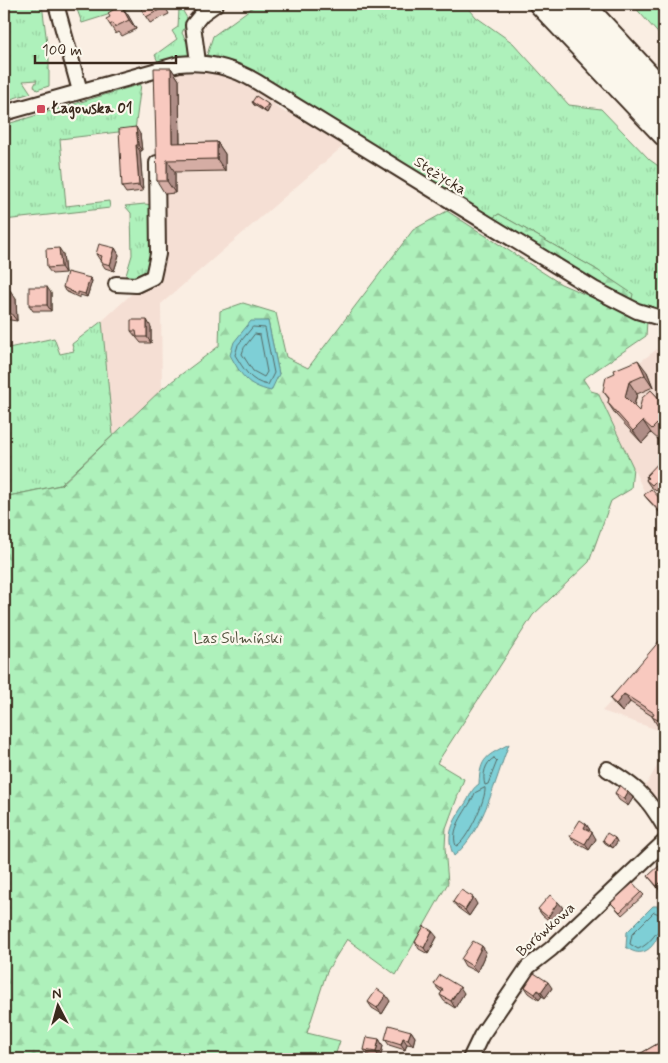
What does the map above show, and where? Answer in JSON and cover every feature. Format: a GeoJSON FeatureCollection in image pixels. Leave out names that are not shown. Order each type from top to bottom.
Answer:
{"type":"FeatureCollection","features":[{"type":"Feature","properties":{"kind":"highway"},"geometry":{"type":"LineString","coordinates":[[540,4],[664,135]]}},
{"type":"Feature","properties":{"kind":"highway"},"geometry":{"type":"LineString","coordinates":[[567,4],[664,110]]}},
{"type":"Feature","properties":{"kind":"street"},"geometry":{"type":"LineString","coordinates":[[56,4],[80,91]]}},
{"type":"Feature","properties":{"kind":"street"},"geometry":{"type":"LineString","coordinates":[[4,113],[154,70],[198,62],[193,25],[202,14],[216,4]]}},
{"type":"Feature","properties":{"kind":"street"},"geometry":{"type":"LineString","coordinates":[[588,4],[664,86]]}},
{"type":"Feature","properties":{"kind":"street","name":"Stężycka"},"geometry":{"type":"LineString","coordinates":[[198,62],[227,67],[257,82],[594,289],[637,311],[664,319]]}},
{"type":"Feature","properties":{"kind":"street"},"geometry":{"type":"LineString","coordinates":[[154,70],[155,84]]}},
{"type":"Feature","properties":{"kind":"street"},"geometry":{"type":"LineString","coordinates":[[116,284],[136,285],[153,277],[158,254],[157,151]]}},
{"type":"Feature","properties":{"kind":"street"},"geometry":{"type":"LineString","coordinates":[[607,769],[636,787],[647,798],[664,826]]}},
{"type":"Feature","properties":{"kind":"street","name":"Borówkowa"},"geometry":{"type":"LineString","coordinates":[[470,1059],[481,1036],[528,967],[551,949],[664,842]]}},
{"type":"Feature","properties":{"kind":"shaded area"},"geometry":{"type":"Polygon","coordinates":[[[181,72],[212,73],[235,80],[258,91],[274,102],[275,106],[286,113],[290,112],[342,144],[342,147],[161,304],[162,390],[113,435],[102,321],[137,289],[158,277],[159,77],[181,72]]]}},
{"type":"Feature","properties":{"kind":"shaded area"},"geometry":{"type":"Polygon","coordinates":[[[664,344],[664,491],[650,504],[598,393],[664,344]]]}},
{"type":"Feature","properties":{"kind":"shaded area"},"geometry":{"type":"Polygon","coordinates":[[[664,645],[664,732],[602,711],[664,645]]]}},
{"type":"Feature","properties":{"kind":"shaded area"},"geometry":{"type":"Polygon","coordinates":[[[664,754],[664,816],[645,787],[664,754]]]}},
{"type":"Feature","properties":{"kind":"green space"},"geometry":{"type":"Polygon","coordinates":[[[4,4],[42,4],[49,59],[49,86],[37,90],[34,86],[37,80],[23,81],[31,93],[4,101],[4,4]]]}},
{"type":"Feature","properties":{"kind":"green space"},"geometry":{"type":"Polygon","coordinates":[[[75,4],[135,4],[136,6],[82,23],[75,4]]]}},
{"type":"Feature","properties":{"kind":"green space"},"geometry":{"type":"Polygon","coordinates":[[[176,4],[179,4],[188,20],[182,33],[190,48],[189,57],[158,62],[155,55],[177,39],[172,31],[178,27],[179,9],[176,4]]]}},
{"type":"Feature","properties":{"kind":"green space"},"geometry":{"type":"Polygon","coordinates":[[[257,4],[465,4],[476,17],[513,43],[569,105],[601,109],[650,160],[664,170],[664,310],[631,303],[632,294],[594,268],[499,214],[489,220],[261,78],[233,63],[207,55],[213,36],[257,4]]]}},
{"type":"Feature","properties":{"kind":"green space"},"geometry":{"type":"Polygon","coordinates":[[[632,4],[664,4],[664,40],[632,4]]]}},
{"type":"Feature","properties":{"kind":"green space"},"geometry":{"type":"Polygon","coordinates":[[[141,84],[135,130],[60,139],[66,206],[109,201],[110,208],[4,220],[4,125],[141,84]]]}},
{"type":"Feature","properties":{"kind":"green space"},"geometry":{"type":"Polygon","coordinates":[[[152,205],[153,242],[150,262],[147,270],[141,276],[124,282],[132,255],[131,213],[125,206],[152,205]]]}},
{"type":"Feature","properties":{"kind":"green space","name":"Las Sulmiński"},"geometry":{"type":"Polygon","coordinates":[[[447,211],[561,284],[647,321],[646,336],[583,379],[591,391],[598,393],[633,467],[631,489],[611,501],[589,562],[533,615],[437,763],[464,779],[446,828],[445,848],[448,883],[396,975],[347,939],[327,971],[307,1033],[340,1041],[334,1059],[4,1059],[4,497],[61,485],[163,388],[219,346],[220,311],[243,303],[276,313],[286,357],[308,368],[413,230],[447,211]],[[268,321],[251,322],[279,374],[268,321]]]}},
{"type":"Feature","properties":{"kind":"green space"},"geometry":{"type":"Polygon","coordinates":[[[499,214],[594,268],[633,294],[631,303],[489,220],[499,214]]]}},
{"type":"Feature","properties":{"kind":"green space"},"geometry":{"type":"Polygon","coordinates":[[[102,321],[113,435],[60,485],[4,497],[4,349],[54,338],[60,354],[74,351],[72,344],[102,321]]]}},
{"type":"Feature","properties":{"kind":"water"},"geometry":{"type":"Polygon","coordinates":[[[251,321],[268,321],[279,374],[271,391],[250,383],[238,369],[230,355],[234,342],[251,321]]]}},
{"type":"Feature","properties":{"kind":"water"},"geometry":{"type":"Polygon","coordinates":[[[509,744],[481,819],[473,833],[454,856],[451,849],[450,835],[454,822],[472,791],[479,784],[481,768],[486,758],[509,744]]]}},
{"type":"Feature","properties":{"kind":"water"},"geometry":{"type":"Polygon","coordinates":[[[653,906],[658,906],[661,914],[659,933],[650,948],[643,952],[635,952],[626,947],[627,932],[653,906]]]}},
{"type":"Feature","properties":{"kind":"building"},"geometry":{"type":"Polygon","coordinates":[[[163,4],[165,7],[146,17],[139,5],[163,4]]]}},
{"type":"Feature","properties":{"kind":"building"},"geometry":{"type":"Polygon","coordinates":[[[121,5],[129,20],[115,27],[113,23],[110,25],[106,19],[110,17],[108,13],[121,5]]]}},
{"type":"Feature","properties":{"kind":"building"},"geometry":{"type":"Polygon","coordinates":[[[154,68],[171,68],[172,143],[217,142],[217,159],[167,160],[167,181],[157,181],[154,68]]]}},
{"type":"Feature","properties":{"kind":"building"},"geometry":{"type":"Polygon","coordinates":[[[256,96],[268,104],[264,110],[252,102],[256,96]]]}},
{"type":"Feature","properties":{"kind":"building"},"geometry":{"type":"Polygon","coordinates":[[[136,127],[139,185],[122,187],[119,129],[136,127]]]}},
{"type":"Feature","properties":{"kind":"building"},"geometry":{"type":"Polygon","coordinates":[[[99,244],[115,248],[110,265],[100,262],[102,256],[96,254],[99,244]]]}},
{"type":"Feature","properties":{"kind":"building"},"geometry":{"type":"Polygon","coordinates":[[[59,248],[61,267],[47,268],[46,249],[59,248]]]}},
{"type":"Feature","properties":{"kind":"building"},"geometry":{"type":"Polygon","coordinates":[[[67,272],[90,278],[85,294],[78,292],[78,295],[63,287],[67,272]]]}},
{"type":"Feature","properties":{"kind":"building"},"geometry":{"type":"Polygon","coordinates":[[[29,287],[47,287],[47,305],[29,305],[29,287]]]}},
{"type":"Feature","properties":{"kind":"building"},"geometry":{"type":"Polygon","coordinates":[[[4,290],[10,290],[10,312],[4,311],[4,290]]]}},
{"type":"Feature","properties":{"kind":"building"},"geometry":{"type":"Polygon","coordinates":[[[131,320],[147,320],[147,337],[137,337],[136,331],[131,331],[131,320]]]}},
{"type":"Feature","properties":{"kind":"building"},"geometry":{"type":"Polygon","coordinates":[[[638,360],[645,375],[629,382],[625,397],[639,411],[642,398],[651,390],[663,403],[660,407],[664,411],[664,417],[652,429],[643,421],[633,431],[608,403],[609,398],[603,391],[606,377],[615,373],[614,370],[638,360]]]}},
{"type":"Feature","properties":{"kind":"building"},"geometry":{"type":"Polygon","coordinates":[[[663,458],[664,473],[652,485],[646,480],[648,478],[646,476],[663,458]]]}},
{"type":"Feature","properties":{"kind":"building"},"geometry":{"type":"Polygon","coordinates":[[[651,489],[664,503],[664,516],[644,495],[651,489]]]}},
{"type":"Feature","properties":{"kind":"building"},"geometry":{"type":"Polygon","coordinates":[[[661,639],[664,642],[664,714],[658,720],[652,717],[654,713],[624,694],[616,704],[610,699],[661,639]]]}},
{"type":"Feature","properties":{"kind":"building"},"geometry":{"type":"Polygon","coordinates":[[[620,785],[628,792],[624,799],[615,793],[620,785]]]}},
{"type":"Feature","properties":{"kind":"building"},"geometry":{"type":"Polygon","coordinates":[[[580,820],[586,824],[584,828],[592,832],[585,844],[570,836],[580,820]]]}},
{"type":"Feature","properties":{"kind":"building"},"geometry":{"type":"Polygon","coordinates":[[[607,833],[615,838],[610,845],[603,840],[607,833]]]}},
{"type":"Feature","properties":{"kind":"building"},"geometry":{"type":"Polygon","coordinates":[[[661,864],[664,867],[664,879],[657,886],[648,876],[661,864]]]}},
{"type":"Feature","properties":{"kind":"building"},"geometry":{"type":"Polygon","coordinates":[[[633,883],[641,892],[620,912],[611,903],[633,883]]]}},
{"type":"Feature","properties":{"kind":"building"},"geometry":{"type":"Polygon","coordinates":[[[461,890],[473,897],[465,910],[453,902],[461,890]]]}},
{"type":"Feature","properties":{"kind":"building"},"geometry":{"type":"Polygon","coordinates":[[[550,895],[558,902],[548,917],[538,909],[550,895]]]}},
{"type":"Feature","properties":{"kind":"building"},"geometry":{"type":"Polygon","coordinates":[[[424,926],[432,931],[424,948],[415,942],[424,926]]]}},
{"type":"Feature","properties":{"kind":"building"},"geometry":{"type":"Polygon","coordinates":[[[473,941],[482,946],[472,966],[461,959],[473,941]]]}},
{"type":"Feature","properties":{"kind":"building"},"geometry":{"type":"Polygon","coordinates":[[[664,958],[664,969],[656,959],[664,958]]]}},
{"type":"Feature","properties":{"kind":"building"},"geometry":{"type":"Polygon","coordinates":[[[534,973],[548,982],[541,992],[538,990],[535,994],[525,987],[534,973]]]}},
{"type":"Feature","properties":{"kind":"building"},"geometry":{"type":"Polygon","coordinates":[[[440,975],[460,987],[451,1001],[440,995],[443,990],[434,984],[440,975]]]}},
{"type":"Feature","properties":{"kind":"building"},"geometry":{"type":"Polygon","coordinates":[[[377,989],[386,995],[377,1008],[368,1002],[377,989]]]}},
{"type":"Feature","properties":{"kind":"building"},"geometry":{"type":"Polygon","coordinates":[[[389,1025],[411,1031],[408,1039],[403,1038],[401,1044],[385,1039],[389,1025]]]}},
{"type":"Feature","properties":{"kind":"building"},"geometry":{"type":"Polygon","coordinates":[[[367,1037],[379,1039],[376,1052],[364,1050],[367,1037]]]}},
{"type":"Feature","properties":{"kind":"building"},"geometry":{"type":"Polygon","coordinates":[[[664,1040],[664,1053],[653,1059],[631,1059],[664,1040]]]}},
{"type":"Feature","properties":{"kind":"place","name":"Łagowska 01"},"geometry":{"type":"Point","coordinates":[41,109]}}]}
